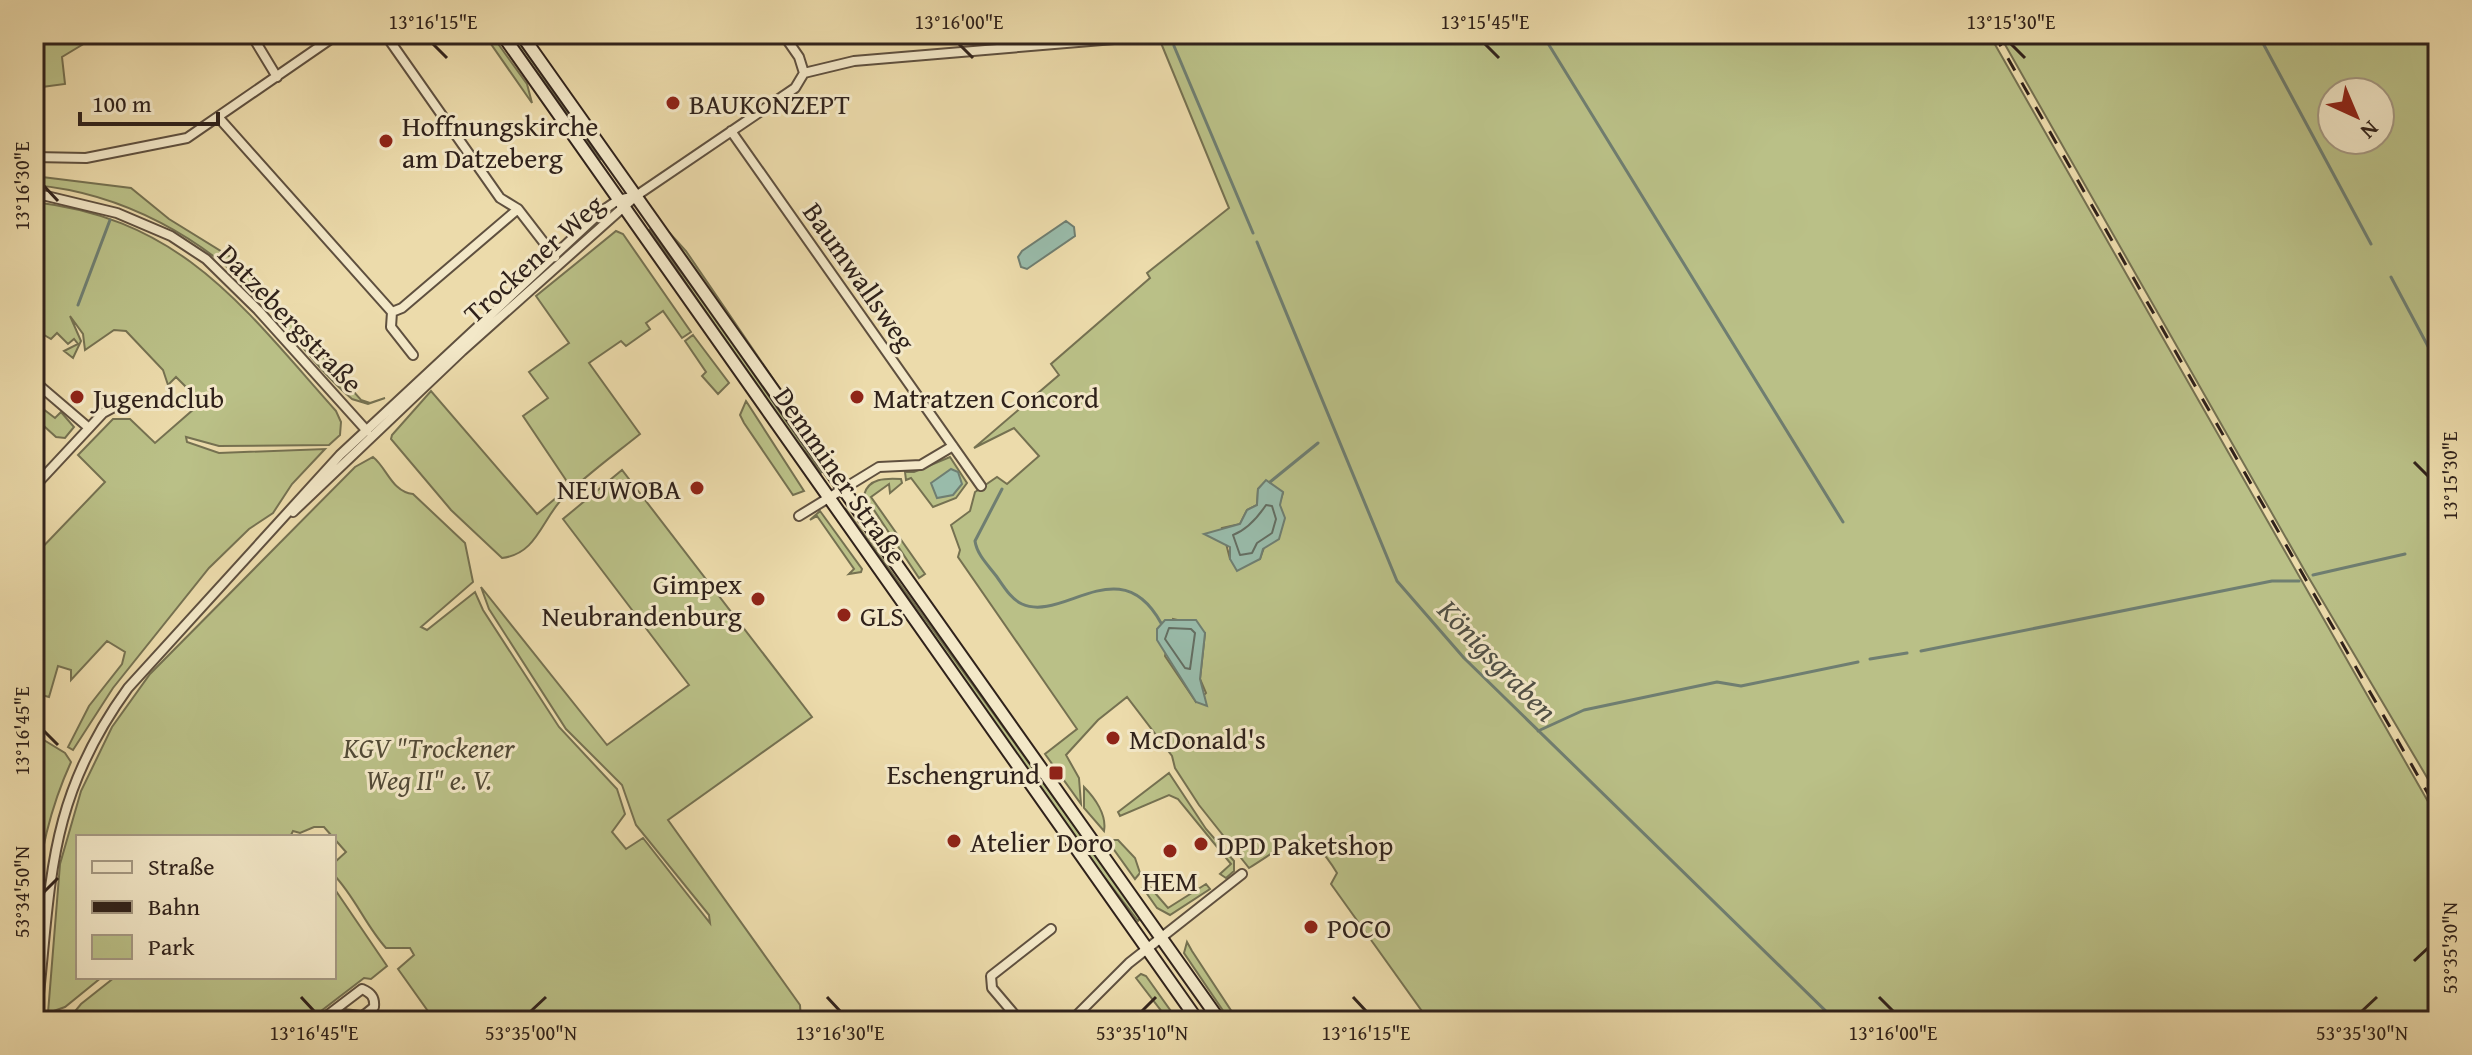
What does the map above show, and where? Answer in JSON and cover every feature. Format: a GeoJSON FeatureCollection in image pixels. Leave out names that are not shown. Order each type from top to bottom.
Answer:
{"type":"FeatureCollection","features":[{"type":"Feature","properties":{"kind":"main road","name":"Demminer Straße"},"geometry":{"type":"LineString","coordinates":[[502,34],[1198,1021]]}},
{"type":"Feature","properties":{"kind":"main road","name":"Demminer Straße"},"geometry":{"type":"LineString","coordinates":[[521,34],[841,490],[1220,1021]]}},
{"type":"Feature","properties":{"kind":"street"},"geometry":{"type":"LineString","coordinates":[[251,34],[277,77]]}},
{"type":"Feature","properties":{"kind":"street"},"geometry":{"type":"LineString","coordinates":[[34,157],[86,158],[187,138],[338,34]]}},
{"type":"Feature","properties":{"kind":"street"},"geometry":{"type":"LineString","coordinates":[[385,34],[500,198],[518,209],[555,257]]}},
{"type":"Feature","properties":{"kind":"street"},"geometry":{"type":"LineString","coordinates":[[783,34],[799,57],[804,73]]}},
{"type":"Feature","properties":{"kind":"street"},"geometry":{"type":"LineString","coordinates":[[636,196],[795,88],[804,73],[854,61],[1150,36]]}},
{"type":"Feature","properties":{"kind":"street"},"geometry":{"type":"LineString","coordinates":[[219,118],[392,312],[391,327],[413,355]]}},
{"type":"Feature","properties":{"kind":"street","name":"Baumwallsweg"},"geometry":{"type":"LineString","coordinates":[[731,131],[981,486]]}},
{"type":"Feature","properties":{"kind":"street","name":"Datzebergstraße"},"geometry":{"type":"LineString","coordinates":[[34,193],[117,213],[171,236],[206,259],[258,310],[373,438]]}},
{"type":"Feature","properties":{"kind":"street","name":"Trockener Weg"},"geometry":{"type":"LineString","coordinates":[[36,1021],[52,860],[63,811],[84,759],[113,709],[147,664],[366,430],[602,211],[636,196]]}},
{"type":"Feature","properties":{"kind":"street","name":"Trockener Weg"},"geometry":{"type":"LineString","coordinates":[[286,517],[309,501],[462,351],[621,204]]}},
{"type":"Feature","properties":{"kind":"street"},"geometry":{"type":"LineString","coordinates":[[392,312],[402,308],[518,209]]}},
{"type":"Feature","properties":{"kind":"street"},"geometry":{"type":"LineString","coordinates":[[34,381],[89,428]]}},
{"type":"Feature","properties":{"kind":"street"},"geometry":{"type":"LineString","coordinates":[[34,487],[89,428],[118,405]]}},
{"type":"Feature","properties":{"kind":"street"},"geometry":{"type":"LineString","coordinates":[[799,516],[879,467],[921,465],[953,446]]}},
{"type":"Feature","properties":{"kind":"street"},"geometry":{"type":"LineString","coordinates":[[1071,1021],[1146,949],[1242,874]]}},
{"type":"Feature","properties":{"kind":"street"},"geometry":{"type":"LineString","coordinates":[[1020,1021],[992,988],[991,976],[1051,929]]}},
{"type":"Feature","properties":{"kind":"street"},"geometry":{"type":"LineString","coordinates":[[320,1021],[362,989],[370,992],[375,1000],[374,1007],[363,1016],[331,1013]]}},
{"type":"Feature","properties":{"kind":"green space"},"geometry":{"type":"Polygon","coordinates":[[[34,34],[100,34],[62,57],[65,84],[34,88],[34,34]]]}},
{"type":"Feature","properties":{"kind":"green space"},"geometry":{"type":"Polygon","coordinates":[[[484,34],[491,34],[527,84],[532,103],[484,34]]]}},
{"type":"Feature","properties":{"kind":"green space"},"geometry":{"type":"Polygon","coordinates":[[[509,34],[513,34],[601,160],[509,34]]]}},
{"type":"Feature","properties":{"kind":"green space"},"geometry":{"type":"Polygon","coordinates":[[[1169,34],[1989,34],[2438,819],[2438,1021],[1429,1021],[1331,884],[1337,873],[1316,846],[1307,841],[1288,844],[1249,868],[1199,805],[1175,768],[1172,756],[1127,697],[1098,720],[1066,755],[1079,778],[1081,804],[1045,754],[1077,729],[958,557],[960,550],[951,525],[970,511],[975,492],[997,477],[1007,484],[1039,456],[1014,428],[974,448],[1059,375],[1051,364],[1150,278],[1147,273],[1229,208],[1161,43],[1172,42],[1169,34]],[[1266,481],[1258,489],[1257,505],[1247,510],[1240,524],[1222,528],[1230,559],[1247,563],[1260,559],[1283,493],[1266,481]],[[1173,619],[1165,656],[1196,702],[1206,693],[1200,679],[1205,633],[1186,622],[1173,619]]]}},
{"type":"Feature","properties":{"kind":"green space"},"geometry":{"type":"Polygon","coordinates":[[[1999,34],[2438,34],[2438,796],[2306,573],[1999,34]]]}},
{"type":"Feature","properties":{"kind":"green space"},"geometry":{"type":"Polygon","coordinates":[[[34,176],[131,188],[169,219],[237,261],[361,400],[370,403],[385,398],[368,404],[352,399],[265,303],[216,258],[189,239],[130,209],[99,198],[34,185],[34,176]]]}},
{"type":"Feature","properties":{"kind":"green space"},"geometry":{"type":"Polygon","coordinates":[[[34,202],[86,212],[131,227],[171,248],[239,304],[336,411],[341,422],[340,435],[329,445],[219,446],[186,437],[187,442],[219,453],[325,449],[292,484],[273,513],[249,529],[209,568],[113,688],[73,750],[68,747],[89,706],[122,664],[125,652],[107,641],[71,680],[71,670],[58,666],[49,697],[34,693],[34,556],[105,482],[78,455],[113,419],[130,419],[155,443],[195,408],[193,394],[176,377],[168,385],[163,370],[126,331],[114,330],[85,350],[83,334],[70,316],[81,341],[73,358],[64,351],[78,344],[74,339],[68,344],[57,333],[51,339],[34,329],[34,202]]]}},
{"type":"Feature","properties":{"kind":"green space"},"geometry":{"type":"Polygon","coordinates":[[[649,229],[711,312],[822,473],[786,429],[649,229]]]}},
{"type":"Feature","properties":{"kind":"green space"},"geometry":{"type":"Polygon","coordinates":[[[666,229],[686,251],[831,464],[666,229]]]}},
{"type":"Feature","properties":{"kind":"green space"},"geometry":{"type":"Polygon","coordinates":[[[616,231],[623,234],[691,332],[682,338],[663,311],[646,323],[650,329],[626,346],[621,341],[589,363],[640,434],[563,498],[531,543],[514,555],[502,558],[451,510],[391,439],[392,435],[431,391],[537,514],[570,486],[523,416],[548,398],[529,372],[569,343],[536,296],[616,231]]]}},
{"type":"Feature","properties":{"kind":"green space"},"geometry":{"type":"Polygon","coordinates":[[[693,335],[729,383],[718,394],[702,376],[706,372],[685,341],[693,335]]]}},
{"type":"Feature","properties":{"kind":"green space"},"geometry":{"type":"Polygon","coordinates":[[[746,401],[804,491],[793,495],[744,423],[740,415],[746,401]]]}},
{"type":"Feature","properties":{"kind":"green space"},"geometry":{"type":"Polygon","coordinates":[[[34,402],[55,418],[61,412],[74,427],[65,438],[56,437],[34,417],[34,402]]]}},
{"type":"Feature","properties":{"kind":"green space","name":"KGV \"Trockener Weg II\" e. V."},"geometry":{"type":"Polygon","coordinates":[[[373,457],[400,489],[413,494],[465,543],[473,582],[421,627],[427,630],[475,592],[483,610],[559,727],[617,789],[625,814],[612,832],[626,849],[643,838],[710,923],[709,915],[636,825],[622,785],[566,729],[489,609],[481,587],[607,745],[689,685],[563,519],[622,470],[812,717],[668,820],[800,1005],[801,1021],[435,1021],[398,969],[414,955],[410,948],[386,948],[336,878],[336,861],[346,852],[336,841],[336,835],[331,835],[324,827],[314,827],[300,833],[293,831],[291,835],[76,835],[76,979],[100,979],[65,1007],[48,1013],[60,864],[81,791],[112,727],[150,674],[355,467],[373,457]]]}},
{"type":"Feature","properties":{"kind":"green space"},"geometry":{"type":"Polygon","coordinates":[[[950,457],[967,483],[956,498],[933,507],[911,478],[906,480],[905,472],[914,472],[950,457]]]}},
{"type":"Feature","properties":{"kind":"green space"},"geometry":{"type":"Polygon","coordinates":[[[901,479],[902,483],[890,493],[889,484],[871,497],[925,574],[919,578],[864,495],[874,482],[901,479]]]}},
{"type":"Feature","properties":{"kind":"green space"},"geometry":{"type":"Polygon","coordinates":[[[845,508],[1141,918],[1138,921],[1076,840],[845,508]]]}},
{"type":"Feature","properties":{"kind":"green space"},"geometry":{"type":"Polygon","coordinates":[[[820,511],[862,569],[861,572],[849,574],[854,569],[817,516],[810,520],[820,511]]]}},
{"type":"Feature","properties":{"kind":"green space"},"geometry":{"type":"Polygon","coordinates":[[[34,734],[65,753],[71,762],[46,836],[34,913],[34,734]]]}},
{"type":"Feature","properties":{"kind":"green space"},"geometry":{"type":"Polygon","coordinates":[[[1169,773],[1206,829],[1234,861],[1234,871],[1226,878],[1220,874],[1231,864],[1178,799],[1169,795],[1120,816],[1118,812],[1169,773]]]}},
{"type":"Feature","properties":{"kind":"green space"},"geometry":{"type":"Polygon","coordinates":[[[1084,787],[1099,807],[1104,819],[1104,831],[1084,808],[1084,787]]]}},
{"type":"Feature","properties":{"kind":"green space"},"geometry":{"type":"Polygon","coordinates":[[[1107,840],[1118,840],[1135,858],[1140,873],[1135,879],[1107,840]]]}},
{"type":"Feature","properties":{"kind":"green space"},"geometry":{"type":"Polygon","coordinates":[[[1206,884],[1210,889],[1170,915],[1157,908],[1143,888],[1149,886],[1168,908],[1206,884]]]}},
{"type":"Feature","properties":{"kind":"green space"},"geometry":{"type":"Polygon","coordinates":[[[336,891],[387,966],[371,979],[364,978],[308,1021],[67,1021],[81,1004],[112,979],[336,979],[336,891]]]}},
{"type":"Feature","properties":{"kind":"green space"},"geometry":{"type":"Polygon","coordinates":[[[1187,942],[1238,1021],[1230,1021],[1184,953],[1187,942]]]}},
{"type":"Feature","properties":{"kind":"green space"},"geometry":{"type":"Polygon","coordinates":[[[1141,974],[1146,976],[1178,1021],[1169,1021],[1136,978],[1141,974]]]}},
{"type":"Feature","properties":{"kind":"water"},"geometry":{"type":"Polygon","coordinates":[[[1066,221],[1074,227],[1075,236],[1027,269],[1021,267],[1018,257],[1022,251],[1066,221]]]}},
{"type":"Feature","properties":{"kind":"water"},"geometry":{"type":"Polygon","coordinates":[[[951,469],[958,472],[962,484],[953,495],[937,498],[931,483],[951,469]]]}},
{"type":"Feature","properties":{"kind":"water"},"geometry":{"type":"Polygon","coordinates":[[[1266,480],[1283,492],[1280,505],[1285,518],[1279,539],[1263,549],[1260,559],[1237,571],[1230,559],[1230,547],[1204,534],[1240,524],[1247,510],[1257,505],[1258,489],[1266,480]]]}},
{"type":"Feature","properties":{"kind":"water"},"geometry":{"type":"Polygon","coordinates":[[[1165,620],[1196,620],[1205,633],[1200,679],[1207,706],[1196,702],[1157,640],[1157,629],[1165,620]]]}},
{"type":"Feature","properties":{"kind":"waterway"},"geometry":{"type":"LineString","coordinates":[[2258,34],[2371,244]]}},
{"type":"Feature","properties":{"kind":"waterway"},"geometry":{"type":"LineString","coordinates":[[1549,45],[1843,522]]}},
{"type":"Feature","properties":{"kind":"waterway","name":"Königsgraben"},"geometry":{"type":"LineString","coordinates":[[1174,46],[1253,233]]}},
{"type":"Feature","properties":{"kind":"waterway"},"geometry":{"type":"LineString","coordinates":[[78,305],[110,220]]}},
{"type":"Feature","properties":{"kind":"waterway","name":"Königsgraben"},"geometry":{"type":"LineString","coordinates":[[1257,242],[1397,581],[1464,658],[1836,1021]]}},
{"type":"Feature","properties":{"kind":"waterway"},"geometry":{"type":"LineString","coordinates":[[2391,277],[2438,365]]}},
{"type":"Feature","properties":{"kind":"waterway"},"geometry":{"type":"LineString","coordinates":[[1270,482],[1318,443]]}},
{"type":"Feature","properties":{"kind":"waterway"},"geometry":{"type":"LineString","coordinates":[[1002,489],[975,541],[984,560],[1014,599],[1038,607],[1092,592],[1110,589],[1128,591],[1145,601],[1161,623]]}},
{"type":"Feature","properties":{"kind":"waterway"},"geometry":{"type":"LineString","coordinates":[[2433,548],[2438,547]]}},
{"type":"Feature","properties":{"kind":"waterway"},"geometry":{"type":"LineString","coordinates":[[2313,575],[2405,554]]}},
{"type":"Feature","properties":{"kind":"waterway"},"geometry":{"type":"LineString","coordinates":[[1921,651],[2272,581],[2299,581]]}},
{"type":"Feature","properties":{"kind":"waterway"},"geometry":{"type":"LineString","coordinates":[[1870,659],[1907,653]]}},
{"type":"Feature","properties":{"kind":"waterway"},"geometry":{"type":"LineString","coordinates":[[1538,731],[1584,710],[1717,682],[1741,686],[1858,662]]}},
{"type":"Feature","properties":{"kind":"railway"},"geometry":{"type":"LineString","coordinates":[[1994,34],[2438,811]]}},
{"type":"Feature","properties":{"kind":"place","name":"BAUKONZEPT"},"geometry":{"type":"Point","coordinates":[673,103]}},
{"type":"Feature","properties":{"kind":"place","name":"Hoffnungskirche am Datzeberg"},"geometry":{"type":"Point","coordinates":[386,141]}},
{"type":"Feature","properties":{"kind":"place","name":"Jugendclub"},"geometry":{"type":"Point","coordinates":[77,397]}},
{"type":"Feature","properties":{"kind":"place","name":"Matratzen Concord"},"geometry":{"type":"Point","coordinates":[857,397]}},
{"type":"Feature","properties":{"kind":"place","name":"NEUWOBA"},"geometry":{"type":"Point","coordinates":[697,488]}},
{"type":"Feature","properties":{"kind":"place","name":"Gimpex Neubrandenburg"},"geometry":{"type":"Point","coordinates":[758,599]}},
{"type":"Feature","properties":{"kind":"place","name":"GLS"},"geometry":{"type":"Point","coordinates":[844,615]}},
{"type":"Feature","properties":{"kind":"place","name":"McDonald's"},"geometry":{"type":"Point","coordinates":[1113,738]}},
{"type":"Feature","properties":{"kind":"place","name":"Eschengrund"},"geometry":{"type":"Point","coordinates":[1056,773]}},
{"type":"Feature","properties":{"kind":"place","name":"Atelier Doro"},"geometry":{"type":"Point","coordinates":[954,841]}},
{"type":"Feature","properties":{"kind":"place","name":"DPD Paketshop"},"geometry":{"type":"Point","coordinates":[1201,844]}},
{"type":"Feature","properties":{"kind":"place","name":"HEM"},"geometry":{"type":"Point","coordinates":[1170,851]}},
{"type":"Feature","properties":{"kind":"place","name":"POCO"},"geometry":{"type":"Point","coordinates":[1311,927]}}]}
